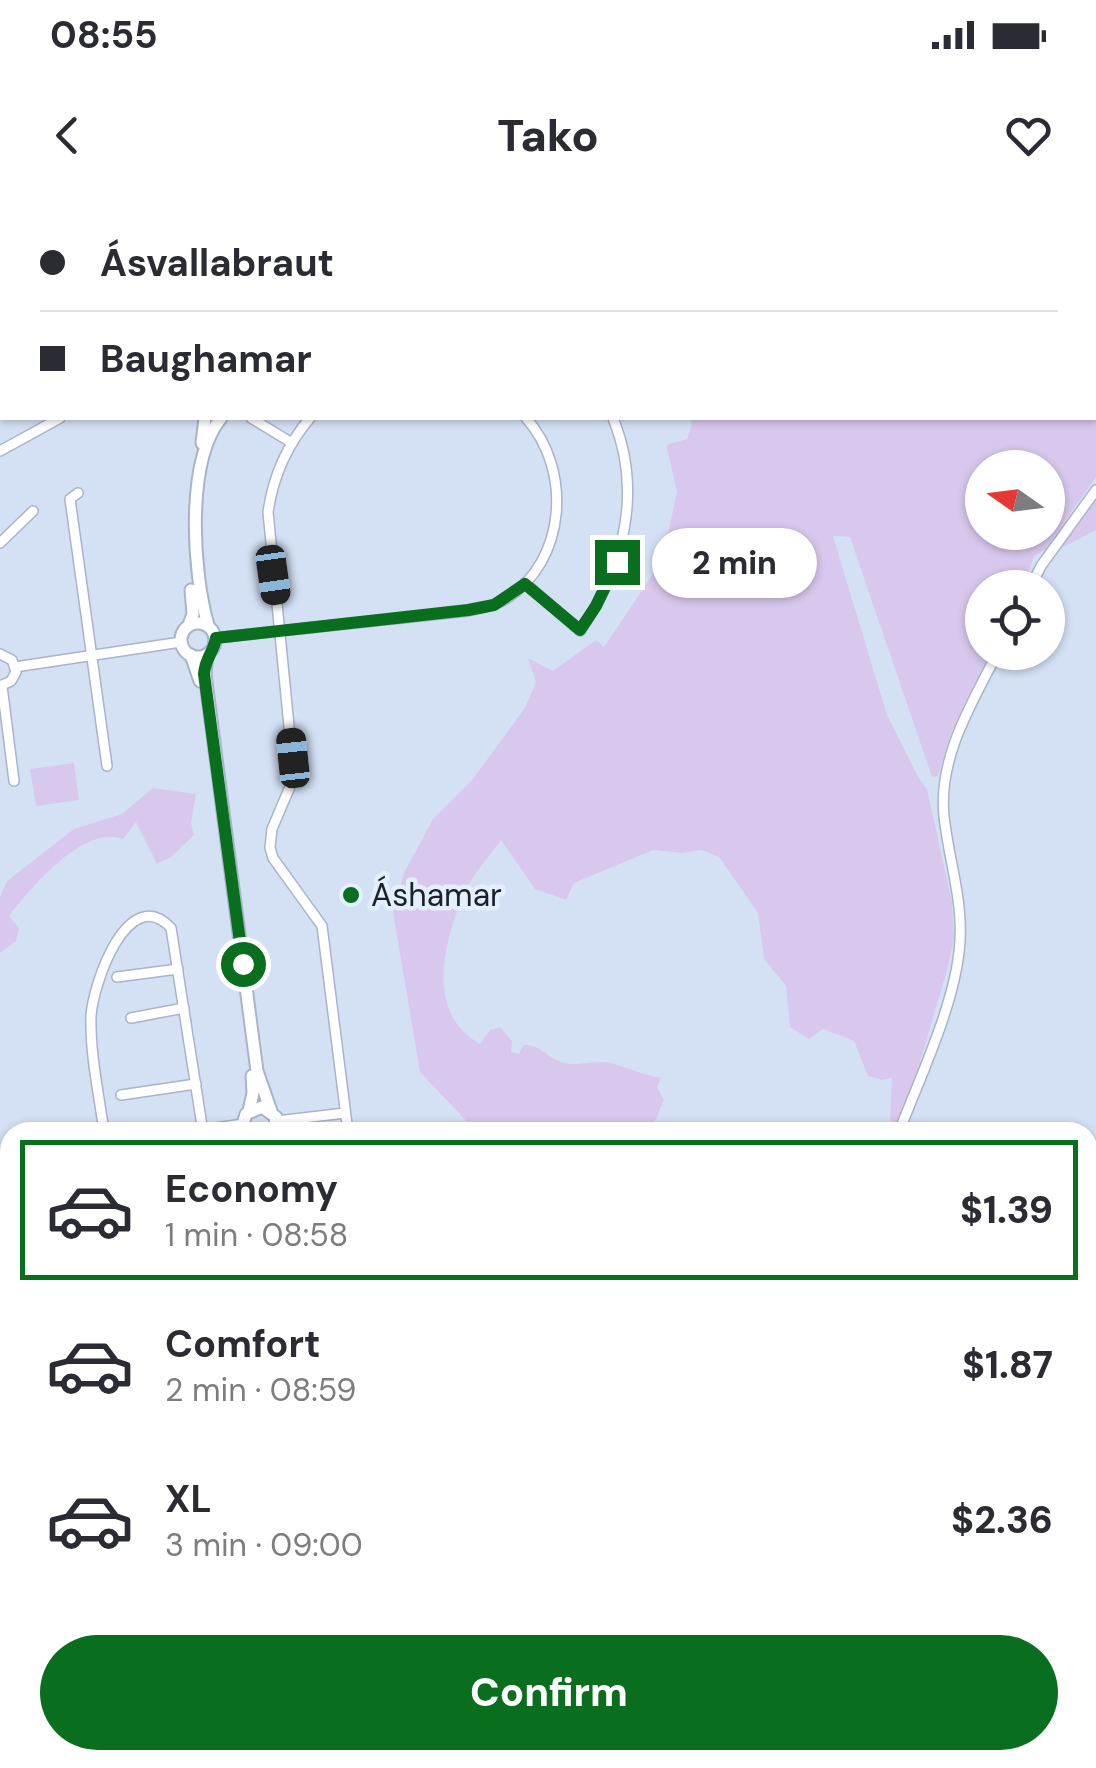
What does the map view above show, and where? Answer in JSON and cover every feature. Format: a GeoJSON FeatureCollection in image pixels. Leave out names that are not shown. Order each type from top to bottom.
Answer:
{"type":"FeatureCollection","features":[{"type":"Feature","properties":{"kind":"main road"},"geometry":{"type":"LineString","coordinates":[[205,420],[188,523],[194,604],[181,642],[191,655],[202,696],[253,1087],[246,1122]]}},
{"type":"Feature","properties":{"kind":"main road"},"geometry":{"type":"LineString","coordinates":[[219,420],[210,438],[196,505],[196,582],[208,625],[216,638],[207,654],[204,674],[255,1059],[274,1121]]}},
{"type":"Feature","properties":{"kind":"main road"},"geometry":{"type":"LineString","coordinates":[[189,625],[208,625]]}},
{"type":"Feature","properties":{"kind":"main road"},"geometry":{"type":"LineString","coordinates":[[191,655],[207,654]]}},
{"type":"Feature","properties":{"kind":"main road"},"geometry":{"type":"LineString","coordinates":[[246,1122],[258,1107],[274,1121]]}},
{"type":"Feature","properties":{"kind":"street"},"geometry":{"type":"LineString","coordinates":[[0,451],[56,420]]}},
{"type":"Feature","properties":{"kind":"street"},"geometry":{"type":"LineString","coordinates":[[254,420],[292,443]]}},
{"type":"Feature","properties":{"kind":"street"},"geometry":{"type":"LineString","coordinates":[[309,420],[292,443],[272,488],[267,523],[294,772],[270,838],[273,858],[320,919],[346,1122]]}},
{"type":"Feature","properties":{"kind":"street"},"geometry":{"type":"LineString","coordinates":[[216,638],[468,610],[494,605],[525,584],[540,564],[552,537],[558,508],[556,477],[547,450],[527,420]]}},
{"type":"Feature","properties":{"kind":"street"},"geometry":{"type":"LineString","coordinates":[[525,584],[580,630],[596,606],[617,562],[628,506],[624,447],[614,420]]}},
{"type":"Feature","properties":{"kind":"street"},"geometry":{"type":"LineString","coordinates":[[1040,570],[1096,490]]}},
{"type":"Feature","properties":{"kind":"street"},"geometry":{"type":"LineString","coordinates":[[78,493],[70,499],[108,766]]}},
{"type":"Feature","properties":{"kind":"street"},"geometry":{"type":"LineString","coordinates":[[0,543],[33,511]]}},
{"type":"Feature","properties":{"kind":"street"},"geometry":{"type":"LineString","coordinates":[[15,667],[181,642]]}},
{"type":"Feature","properties":{"kind":"street"},"geometry":{"type":"LineString","coordinates":[[0,654],[10,658],[15,667],[14,677],[1,686],[14,781]]}},
{"type":"Feature","properties":{"kind":"street"},"geometry":{"type":"LineString","coordinates":[[903,1122],[926,1064],[959,957],[960,904],[944,815],[950,756],[989,670]]}},
{"type":"Feature","properties":{"kind":"street"},"geometry":{"type":"LineString","coordinates":[[103,1122],[93,1006],[122,932],[133,920],[152,916],[171,928],[202,1122]]}},
{"type":"Feature","properties":{"kind":"street"},"geometry":{"type":"LineString","coordinates":[[117,978],[178,969]]}},
{"type":"Feature","properties":{"kind":"street"},"geometry":{"type":"LineString","coordinates":[[131,1018],[184,1008]]}},
{"type":"Feature","properties":{"kind":"street"},"geometry":{"type":"LineString","coordinates":[[121,1095],[196,1084]]}},
{"type":"Feature","properties":{"kind":"street"},"geometry":{"type":"LineString","coordinates":[[274,1121],[345,1113]]}},
{"type":"Feature","properties":{"kind":"shaded area"},"geometry":{"type":"Polygon","coordinates":[[[691,420],[1096,420],[1096,477],[1065,521],[1065,450],[965,450],[965,550],[1045,550],[1034,556],[1029,570],[965,570],[965,670],[982,670],[949,739],[938,776],[932,777],[850,537],[833,536],[887,715],[927,789],[952,902],[954,937],[948,967],[918,1069],[898,1122],[892,1122],[892,1078],[868,1076],[854,1041],[823,1029],[809,1039],[790,1027],[786,986],[764,959],[758,913],[719,857],[702,850],[653,850],[574,883],[566,900],[535,889],[501,840],[465,891],[449,937],[444,978],[452,1015],[463,1031],[480,1044],[490,1030],[500,1027],[512,1041],[511,1052],[519,1054],[523,1045],[529,1045],[566,1063],[608,1062],[661,1078],[657,1087],[664,1100],[654,1122],[468,1122],[420,1072],[393,912],[404,873],[433,819],[472,780],[525,708],[536,682],[528,658],[553,671],[596,640],[604,647],[663,559],[677,491],[666,445],[687,439],[691,420]]]}},
{"type":"Feature","properties":{"kind":"shaded area"},"geometry":{"type":"Polygon","coordinates":[[[1096,496],[1096,530],[1065,546],[1065,539],[1096,496]]]}},
{"type":"Feature","properties":{"kind":"shaded area"},"geometry":{"type":"Polygon","coordinates":[[[74,763],[79,800],[36,806],[30,769],[74,763]]]}},
{"type":"Feature","properties":{"kind":"shaded area"},"geometry":{"type":"Polygon","coordinates":[[[153,788],[196,794],[191,823],[194,835],[171,857],[157,864],[136,822],[123,839],[107,837],[75,850],[30,890],[9,916],[19,928],[16,941],[0,953],[0,897],[7,881],[74,829],[122,814],[153,788]]]}},
{"type":"Feature","properties":{"kind":"place","name":"Áshamar"},"geometry":{"type":"Point","coordinates":[351,895]}},
{"type":"Feature","properties":{"kind":"route"},"geometry":{"type":"LineString","coordinates":[[243,964],[204,674],[207,654],[216,638],[468,610],[494,605],[525,584],[580,630],[608,585],[617,562]]}}]}
